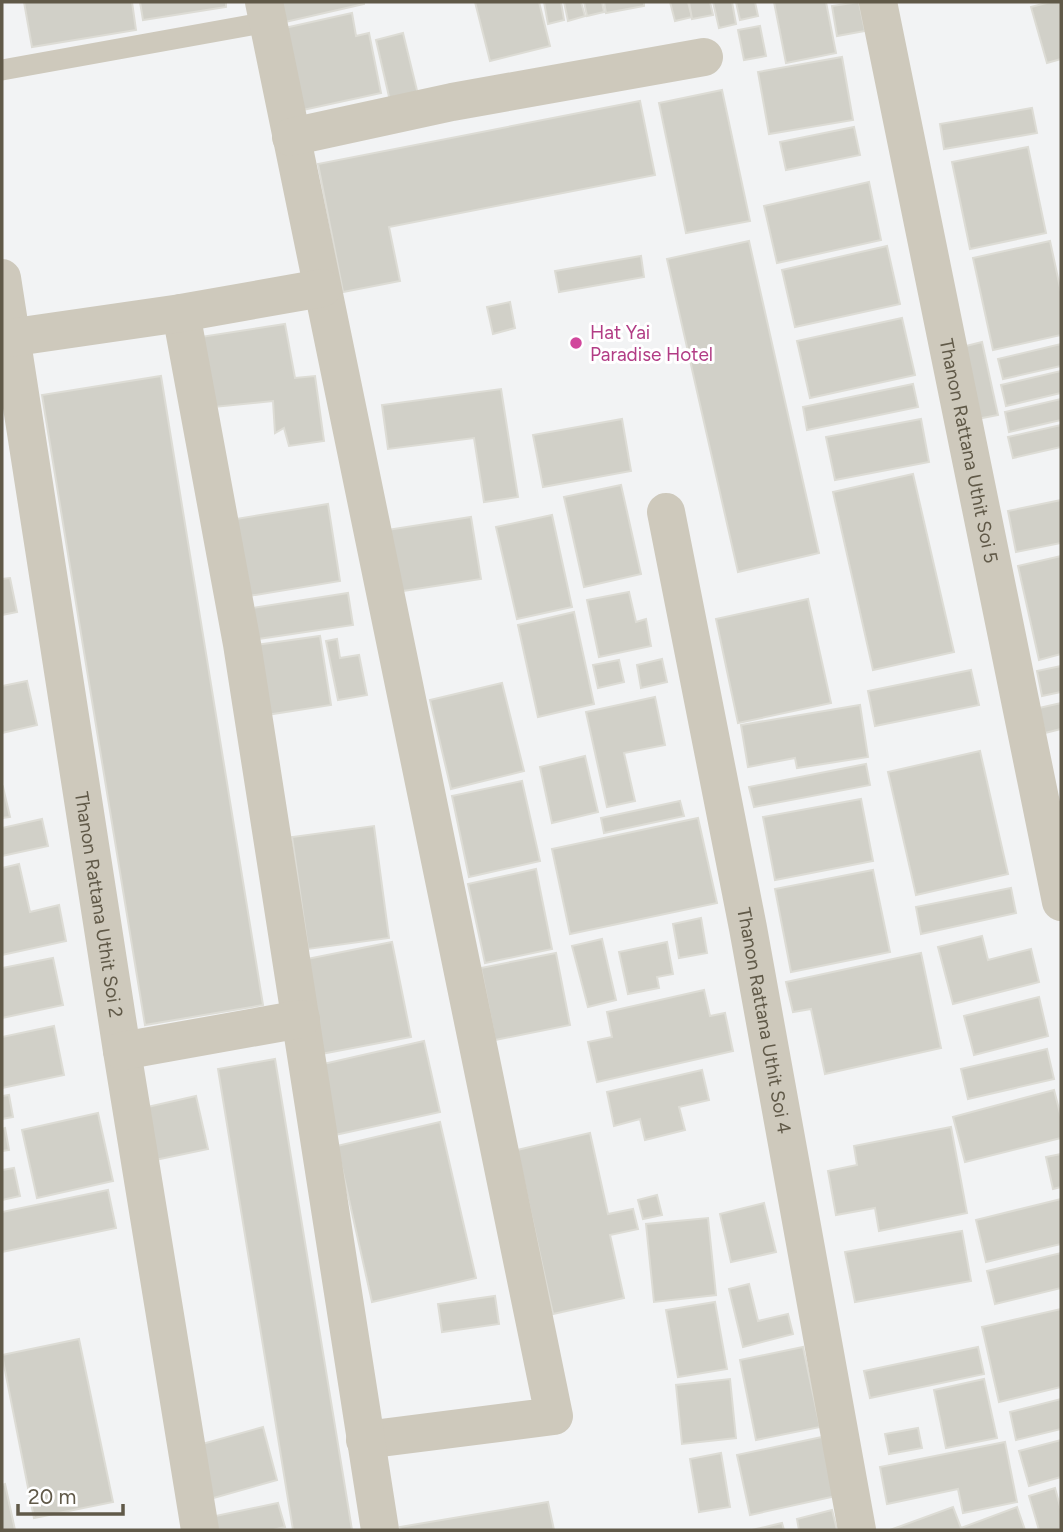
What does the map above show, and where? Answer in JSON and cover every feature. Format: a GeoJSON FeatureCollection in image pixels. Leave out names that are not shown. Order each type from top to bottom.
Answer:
{"type":"FeatureCollection","features":[{"type":"Feature","properties":{"kind":"street","name":"Thanon Rattana Uthit Soi 5"},"geometry":{"type":"LineString","coordinates":[[878,2],[1061,902]]}},
{"type":"Feature","properties":{"kind":"street"},"geometry":{"type":"LineString","coordinates":[[266,12],[554,1416],[365,1440]]}},
{"type":"Feature","properties":{"kind":"street"},"geometry":{"type":"LineString","coordinates":[[291,137],[452,102],[704,57]]}},
{"type":"Feature","properties":{"kind":"street","name":"Thanon Rattana Uthit Soi 2"},"geometry":{"type":"LineString","coordinates":[[2,278],[6,338],[200,1530]]}},
{"type":"Feature","properties":{"kind":"street"},"geometry":{"type":"LineString","coordinates":[[6,338],[181,313],[322,288]]}},
{"type":"Feature","properties":{"kind":"street"},"geometry":{"type":"LineString","coordinates":[[181,313],[242,644],[380,1530]]}},
{"type":"Feature","properties":{"kind":"street","name":"Thanon Rattana Uthit Soi 4"},"geometry":{"type":"LineString","coordinates":[[666,512],[751,942],[857,1530]]}},
{"type":"Feature","properties":{"kind":"street"},"geometry":{"type":"LineString","coordinates":[[122,1051],[301,1019]]}},
{"type":"Feature","properties":{"kind":"lane"},"geometry":{"type":"LineString","coordinates":[[2,70],[266,12]]}},
{"type":"Feature","properties":{"kind":"building"},"geometry":{"type":"Polygon","coordinates":[[[24,2],[132,2],[136,30],[32,47],[24,2]]]}},
{"type":"Feature","properties":{"kind":"building"},"geometry":{"type":"Polygon","coordinates":[[[140,2],[226,2],[226,7],[143,20],[140,2]]]}},
{"type":"Feature","properties":{"kind":"building"},"geometry":{"type":"Polygon","coordinates":[[[280,2],[364,2],[364,4],[285,22],[280,2]]]}},
{"type":"Feature","properties":{"kind":"building"},"geometry":{"type":"Polygon","coordinates":[[[475,2],[539,2],[550,46],[490,61],[475,2]]]}},
{"type":"Feature","properties":{"kind":"building"},"geometry":{"type":"Polygon","coordinates":[[[544,2],[561,2],[564,20],[548,24],[544,2]]]}},
{"type":"Feature","properties":{"kind":"building"},"geometry":{"type":"Polygon","coordinates":[[[564,2],[581,2],[585,16],[568,21],[564,2]]]}},
{"type":"Feature","properties":{"kind":"building"},"geometry":{"type":"Polygon","coordinates":[[[584,2],[602,2],[604,12],[587,16],[584,2]]]}},
{"type":"Feature","properties":{"kind":"building"},"geometry":{"type":"Polygon","coordinates":[[[604,2],[644,2],[644,6],[606,13],[604,2]]]}},
{"type":"Feature","properties":{"kind":"building"},"geometry":{"type":"Polygon","coordinates":[[[670,2],[688,2],[692,17],[675,21],[670,2]]]}},
{"type":"Feature","properties":{"kind":"building"},"geometry":{"type":"Polygon","coordinates":[[[689,2],[710,2],[713,15],[692,19],[689,2]]]}},
{"type":"Feature","properties":{"kind":"building"},"geometry":{"type":"Polygon","coordinates":[[[713,2],[732,2],[736,24],[719,28],[713,2]]]}},
{"type":"Feature","properties":{"kind":"building"},"geometry":{"type":"Polygon","coordinates":[[[736,2],[755,2],[758,16],[740,20],[736,2]]]}},
{"type":"Feature","properties":{"kind":"building"},"geometry":{"type":"Polygon","coordinates":[[[774,2],[826,2],[836,53],[786,63],[774,2]]]}},
{"type":"Feature","properties":{"kind":"building"},"geometry":{"type":"Polygon","coordinates":[[[859,2],[865,31],[837,36],[832,6],[859,2]]]}},
{"type":"Feature","properties":{"kind":"building"},"geometry":{"type":"Polygon","coordinates":[[[1061,2],[1061,59],[1047,63],[1031,7],[1061,2]]]}},
{"type":"Feature","properties":{"kind":"building"},"geometry":{"type":"Polygon","coordinates":[[[352,13],[356,36],[369,33],[381,93],[289,113],[271,31],[352,13]]]}},
{"type":"Feature","properties":{"kind":"building"},"geometry":{"type":"Polygon","coordinates":[[[760,26],[766,56],[744,60],[738,30],[760,26]]]}},
{"type":"Feature","properties":{"kind":"building"},"geometry":{"type":"Polygon","coordinates":[[[403,33],[421,107],[393,114],[376,40],[403,33]]]}},
{"type":"Feature","properties":{"kind":"building"},"geometry":{"type":"Polygon","coordinates":[[[842,57],[853,120],[769,134],[758,72],[842,57]]]}},
{"type":"Feature","properties":{"kind":"building"},"geometry":{"type":"Polygon","coordinates":[[[722,90],[750,221],[686,233],[659,103],[722,90]]]}},
{"type":"Feature","properties":{"kind":"building"},"geometry":{"type":"Polygon","coordinates":[[[640,101],[655,175],[389,227],[400,281],[343,292],[318,164],[640,101]]]}},
{"type":"Feature","properties":{"kind":"building"},"geometry":{"type":"Polygon","coordinates":[[[1032,108],[1037,133],[944,149],[940,124],[1032,108]]]}},
{"type":"Feature","properties":{"kind":"building"},"geometry":{"type":"Polygon","coordinates":[[[854,127],[860,155],[786,170],[780,142],[854,127]]]}},
{"type":"Feature","properties":{"kind":"building"},"geometry":{"type":"Polygon","coordinates":[[[1028,147],[1046,233],[970,249],[952,162],[1028,147]]]}},
{"type":"Feature","properties":{"kind":"building"},"geometry":{"type":"Polygon","coordinates":[[[869,182],[881,240],[777,263],[764,206],[869,182]]]}},
{"type":"Feature","properties":{"kind":"building"},"geometry":{"type":"Polygon","coordinates":[[[749,241],[819,553],[738,572],[667,259],[749,241]]]}},
{"type":"Feature","properties":{"kind":"building"},"geometry":{"type":"Polygon","coordinates":[[[1050,241],[1061,292],[1061,335],[993,350],[973,258],[1050,241]]]}},
{"type":"Feature","properties":{"kind":"building"},"geometry":{"type":"Polygon","coordinates":[[[887,246],[900,304],[795,327],[782,270],[887,246]]]}},
{"type":"Feature","properties":{"kind":"building"},"geometry":{"type":"Polygon","coordinates":[[[641,256],[644,277],[559,292],[555,271],[641,256]]]}},
{"type":"Feature","properties":{"kind":"building"},"geometry":{"type":"Polygon","coordinates":[[[510,302],[515,328],[493,334],[487,307],[510,302]]]}},
{"type":"Feature","properties":{"kind":"building"},"geometry":{"type":"Polygon","coordinates":[[[902,318],[915,375],[810,398],[797,341],[902,318]]]}},
{"type":"Feature","properties":{"kind":"building"},"geometry":{"type":"Polygon","coordinates":[[[285,324],[295,378],[315,376],[324,441],[289,446],[284,428],[275,433],[273,401],[204,408],[194,338],[285,324]]]}},
{"type":"Feature","properties":{"kind":"building"},"geometry":{"type":"Polygon","coordinates":[[[982,342],[998,415],[977,419],[962,347],[982,342]]]}},
{"type":"Feature","properties":{"kind":"building"},"geometry":{"type":"Polygon","coordinates":[[[1061,344],[1061,366],[1003,379],[998,359],[1061,344]]]}},
{"type":"Feature","properties":{"kind":"building"},"geometry":{"type":"Polygon","coordinates":[[[1061,371],[1061,393],[1006,406],[1001,385],[1061,371]]]}},
{"type":"Feature","properties":{"kind":"building"},"geometry":{"type":"Polygon","coordinates":[[[161,376],[263,1005],[145,1025],[42,395],[161,376]]]}},
{"type":"Feature","properties":{"kind":"building"},"geometry":{"type":"Polygon","coordinates":[[[913,384],[918,407],[807,430],[803,407],[913,384]]]}},
{"type":"Feature","properties":{"kind":"building"},"geometry":{"type":"Polygon","coordinates":[[[501,389],[518,497],[484,502],[474,438],[388,449],[382,405],[501,389]]]}},
{"type":"Feature","properties":{"kind":"building"},"geometry":{"type":"Polygon","coordinates":[[[1061,399],[1061,420],[1009,432],[1005,412],[1061,399]]]}},
{"type":"Feature","properties":{"kind":"building"},"geometry":{"type":"Polygon","coordinates":[[[622,419],[631,471],[543,487],[533,435],[622,419]]]}},
{"type":"Feature","properties":{"kind":"building"},"geometry":{"type":"Polygon","coordinates":[[[921,419],[929,462],[835,480],[826,437],[921,419]]]}},
{"type":"Feature","properties":{"kind":"building"},"geometry":{"type":"Polygon","coordinates":[[[1061,425],[1061,447],[1013,458],[1008,437],[1061,425]]]}},
{"type":"Feature","properties":{"kind":"building"},"geometry":{"type":"Polygon","coordinates":[[[913,474],[954,652],[873,670],[833,492],[913,474]]]}},
{"type":"Feature","properties":{"kind":"building"},"geometry":{"type":"Polygon","coordinates":[[[621,485],[641,574],[584,587],[564,497],[621,485]]]}},
{"type":"Feature","properties":{"kind":"building"},"geometry":{"type":"Polygon","coordinates":[[[1061,500],[1061,543],[1016,552],[1008,511],[1061,500]]]}},
{"type":"Feature","properties":{"kind":"building"},"geometry":{"type":"Polygon","coordinates":[[[328,504],[340,581],[243,597],[230,520],[328,504]]]}},
{"type":"Feature","properties":{"kind":"building"},"geometry":{"type":"Polygon","coordinates":[[[552,515],[572,607],[517,619],[496,527],[552,515]]]}},
{"type":"Feature","properties":{"kind":"building"},"geometry":{"type":"Polygon","coordinates":[[[471,517],[481,579],[396,592],[387,530],[471,517]]]}},
{"type":"Feature","properties":{"kind":"building"},"geometry":{"type":"Polygon","coordinates":[[[1061,556],[1061,654],[1039,660],[1018,566],[1061,556]]]}},
{"type":"Feature","properties":{"kind":"building"},"geometry":{"type":"Polygon","coordinates":[[[10,578],[17,612],[2,615],[2,579],[10,578]]]}},
{"type":"Feature","properties":{"kind":"building"},"geometry":{"type":"Polygon","coordinates":[[[629,592],[636,622],[646,619],[651,646],[599,657],[587,600],[629,592]]]}},
{"type":"Feature","properties":{"kind":"building"},"geometry":{"type":"Polygon","coordinates":[[[348,593],[353,625],[258,639],[253,608],[348,593]]]}},
{"type":"Feature","properties":{"kind":"building"},"geometry":{"type":"Polygon","coordinates":[[[808,599],[831,703],[738,723],[716,619],[808,599]]]}},
{"type":"Feature","properties":{"kind":"building"},"geometry":{"type":"Polygon","coordinates":[[[574,612],[594,704],[538,717],[518,625],[574,612]]]}},
{"type":"Feature","properties":{"kind":"building"},"geometry":{"type":"Polygon","coordinates":[[[320,636],[331,705],[260,716],[249,646],[320,636]]]}},
{"type":"Feature","properties":{"kind":"building"},"geometry":{"type":"Polygon","coordinates":[[[337,639],[340,658],[359,655],[367,695],[338,700],[326,641],[337,639]]]}},
{"type":"Feature","properties":{"kind":"building"},"geometry":{"type":"Polygon","coordinates":[[[662,659],[667,682],[641,688],[637,665],[662,659]]]}},
{"type":"Feature","properties":{"kind":"building"},"geometry":{"type":"Polygon","coordinates":[[[619,660],[624,682],[598,688],[593,665],[619,660]]]}},
{"type":"Feature","properties":{"kind":"building"},"geometry":{"type":"Polygon","coordinates":[[[1061,666],[1061,692],[1042,696],[1037,671],[1061,666]]]}},
{"type":"Feature","properties":{"kind":"building"},"geometry":{"type":"Polygon","coordinates":[[[971,670],[979,705],[875,726],[868,691],[971,670]]]}},
{"type":"Feature","properties":{"kind":"building"},"geometry":{"type":"Polygon","coordinates":[[[27,681],[37,725],[2,733],[2,686],[27,681]]]}},
{"type":"Feature","properties":{"kind":"building"},"geometry":{"type":"Polygon","coordinates":[[[502,683],[524,771],[451,789],[430,700],[502,683]]]}},
{"type":"Feature","properties":{"kind":"building"},"geometry":{"type":"Polygon","coordinates":[[[655,697],[665,745],[624,753],[635,801],[607,807],[586,712],[655,697]]]}},
{"type":"Feature","properties":{"kind":"building"},"geometry":{"type":"Polygon","coordinates":[[[1061,703],[1061,729],[1045,733],[1039,708],[1061,703]]]}},
{"type":"Feature","properties":{"kind":"building"},"geometry":{"type":"Polygon","coordinates":[[[860,705],[868,757],[797,768],[795,758],[748,767],[741,725],[860,705]]]}},
{"type":"Feature","properties":{"kind":"building"},"geometry":{"type":"Polygon","coordinates":[[[980,751],[1008,874],[916,895],[888,772],[980,751]]]}},
{"type":"Feature","properties":{"kind":"building"},"geometry":{"type":"Polygon","coordinates":[[[585,756],[598,812],[552,823],[540,767],[585,756]]]}},
{"type":"Feature","properties":{"kind":"building"},"geometry":{"type":"Polygon","coordinates":[[[866,764],[870,785],[754,807],[749,787],[866,764]]]}},
{"type":"Feature","properties":{"kind":"building"},"geometry":{"type":"Polygon","coordinates":[[[522,781],[540,861],[469,877],[452,796],[522,781]]]}},
{"type":"Feature","properties":{"kind":"building"},"geometry":{"type":"Polygon","coordinates":[[[2,788],[10,817],[2,818],[2,788]]]}},
{"type":"Feature","properties":{"kind":"building"},"geometry":{"type":"Polygon","coordinates":[[[861,799],[873,861],[775,880],[763,817],[861,799]]]}},
{"type":"Feature","properties":{"kind":"building"},"geometry":{"type":"Polygon","coordinates":[[[680,801],[684,816],[604,833],[601,818],[680,801]]]}},
{"type":"Feature","properties":{"kind":"building"},"geometry":{"type":"Polygon","coordinates":[[[698,818],[717,903],[570,934],[552,849],[698,818]]]}},
{"type":"Feature","properties":{"kind":"building"},"geometry":{"type":"Polygon","coordinates":[[[42,819],[48,846],[2,856],[2,828],[42,819]]]}},
{"type":"Feature","properties":{"kind":"building"},"geometry":{"type":"Polygon","coordinates":[[[374,826],[389,938],[308,949],[292,837],[374,826]]]}},
{"type":"Feature","properties":{"kind":"building"},"geometry":{"type":"Polygon","coordinates":[[[19,864],[30,912],[59,905],[66,941],[2,955],[2,868],[19,864]]]}},
{"type":"Feature","properties":{"kind":"building"},"geometry":{"type":"Polygon","coordinates":[[[536,869],[552,949],[485,963],[468,884],[536,869]]]}},
{"type":"Feature","properties":{"kind":"building"},"geometry":{"type":"Polygon","coordinates":[[[873,870],[890,952],[791,972],[775,889],[873,870]]]}},
{"type":"Feature","properties":{"kind":"building"},"geometry":{"type":"Polygon","coordinates":[[[1011,888],[1016,913],[921,934],[916,907],[1011,888]]]}},
{"type":"Feature","properties":{"kind":"building"},"geometry":{"type":"Polygon","coordinates":[[[701,918],[707,953],[679,958],[673,924],[701,918]]]}},
{"type":"Feature","properties":{"kind":"building"},"geometry":{"type":"Polygon","coordinates":[[[982,936],[988,960],[1031,949],[1039,982],[953,1004],[938,947],[982,936]]]}},
{"type":"Feature","properties":{"kind":"building"},"geometry":{"type":"Polygon","coordinates":[[[602,939],[616,1000],[588,1007],[572,946],[602,939]]]}},
{"type":"Feature","properties":{"kind":"building"},"geometry":{"type":"Polygon","coordinates":[[[392,942],[411,1037],[321,1054],[302,960],[392,942]]]}},
{"type":"Feature","properties":{"kind":"building"},"geometry":{"type":"Polygon","coordinates":[[[667,942],[673,974],[657,977],[659,988],[628,994],[619,952],[667,942]]]}},
{"type":"Feature","properties":{"kind":"building"},"geometry":{"type":"Polygon","coordinates":[[[556,953],[570,1025],[495,1040],[481,968],[556,953]]]}},
{"type":"Feature","properties":{"kind":"building"},"geometry":{"type":"Polygon","coordinates":[[[921,953],[941,1048],[825,1074],[811,1009],[793,1012],[786,982],[921,953]]]}},
{"type":"Feature","properties":{"kind":"building"},"geometry":{"type":"Polygon","coordinates":[[[53,958],[63,1005],[2,1018],[2,968],[53,958]]]}},
{"type":"Feature","properties":{"kind":"building"},"geometry":{"type":"Polygon","coordinates":[[[704,990],[710,1016],[725,1013],[733,1051],[597,1082],[588,1042],[612,1037],[607,1012],[704,990]]]}},
{"type":"Feature","properties":{"kind":"building"},"geometry":{"type":"Polygon","coordinates":[[[1039,997],[1048,1036],[974,1055],[964,1016],[1039,997]]]}},
{"type":"Feature","properties":{"kind":"building"},"geometry":{"type":"Polygon","coordinates":[[[54,1026],[64,1075],[2,1088],[2,1037],[54,1026]]]}},
{"type":"Feature","properties":{"kind":"building"},"geometry":{"type":"Polygon","coordinates":[[[424,1041],[440,1112],[335,1135],[319,1065],[424,1041]]]}},
{"type":"Feature","properties":{"kind":"building"},"geometry":{"type":"Polygon","coordinates":[[[1047,1049],[1054,1079],[968,1099],[961,1069],[1047,1049]]]}},
{"type":"Feature","properties":{"kind":"building"},"geometry":{"type":"Polygon","coordinates":[[[275,1059],[352,1530],[293,1530],[218,1069],[275,1059]]]}},
{"type":"Feature","properties":{"kind":"building"},"geometry":{"type":"Polygon","coordinates":[[[702,1070],[709,1100],[679,1107],[685,1130],[645,1140],[640,1119],[614,1126],[607,1092],[702,1070]]]}},
{"type":"Feature","properties":{"kind":"building"},"geometry":{"type":"Polygon","coordinates":[[[1054,1090],[1061,1117],[1061,1138],[965,1162],[953,1117],[1054,1090]]]}},
{"type":"Feature","properties":{"kind":"building"},"geometry":{"type":"Polygon","coordinates":[[[9,1095],[13,1117],[2,1119],[2,1096],[9,1095]]]}},
{"type":"Feature","properties":{"kind":"building"},"geometry":{"type":"Polygon","coordinates":[[[196,1096],[208,1149],[155,1160],[143,1108],[196,1096]]]}},
{"type":"Feature","properties":{"kind":"building"},"geometry":{"type":"Polygon","coordinates":[[[98,1113],[113,1181],[37,1198],[22,1130],[98,1113]]]}},
{"type":"Feature","properties":{"kind":"building"},"geometry":{"type":"Polygon","coordinates":[[[440,1122],[476,1278],[372,1302],[337,1146],[440,1122]]]}},
{"type":"Feature","properties":{"kind":"building"},"geometry":{"type":"Polygon","coordinates":[[[951,1127],[967,1213],[879,1231],[875,1208],[836,1215],[828,1171],[857,1165],[854,1146],[951,1127]]]}},
{"type":"Feature","properties":{"kind":"building"},"geometry":{"type":"Polygon","coordinates":[[[5,1128],[9,1150],[2,1151],[2,1129],[5,1128]]]}},
{"type":"Feature","properties":{"kind":"building"},"geometry":{"type":"Polygon","coordinates":[[[590,1133],[608,1214],[633,1209],[638,1229],[610,1235],[624,1298],[553,1314],[517,1150],[590,1133]]]}},
{"type":"Feature","properties":{"kind":"building"},"geometry":{"type":"Polygon","coordinates":[[[1061,1154],[1061,1187],[1053,1189],[1046,1157],[1061,1154]]]}},
{"type":"Feature","properties":{"kind":"building"},"geometry":{"type":"Polygon","coordinates":[[[14,1168],[20,1196],[2,1200],[2,1170],[14,1168]]]}},
{"type":"Feature","properties":{"kind":"building"},"geometry":{"type":"Polygon","coordinates":[[[108,1190],[116,1228],[2,1252],[2,1212],[108,1190]]]}},
{"type":"Feature","properties":{"kind":"building"},"geometry":{"type":"Polygon","coordinates":[[[657,1195],[662,1215],[643,1219],[638,1200],[657,1195]]]}},
{"type":"Feature","properties":{"kind":"building"},"geometry":{"type":"Polygon","coordinates":[[[1061,1199],[1061,1244],[986,1262],[976,1220],[1061,1199]]]}},
{"type":"Feature","properties":{"kind":"building"},"geometry":{"type":"Polygon","coordinates":[[[764,1203],[776,1252],[731,1262],[720,1214],[764,1203]]]}},
{"type":"Feature","properties":{"kind":"building"},"geometry":{"type":"Polygon","coordinates":[[[708,1218],[716,1295],[654,1302],[646,1224],[708,1218]]]}},
{"type":"Feature","properties":{"kind":"building"},"geometry":{"type":"Polygon","coordinates":[[[962,1231],[971,1281],[855,1302],[845,1252],[962,1231]]]}},
{"type":"Feature","properties":{"kind":"building"},"geometry":{"type":"Polygon","coordinates":[[[1061,1253],[1061,1288],[995,1304],[987,1271],[1061,1253]]]}},
{"type":"Feature","properties":{"kind":"building"},"geometry":{"type":"Polygon","coordinates":[[[749,1284],[758,1321],[788,1314],[793,1334],[743,1347],[729,1289],[749,1284]]]}},
{"type":"Feature","properties":{"kind":"building"},"geometry":{"type":"Polygon","coordinates":[[[495,1296],[499,1324],[442,1332],[438,1304],[495,1296]]]}},
{"type":"Feature","properties":{"kind":"building"},"geometry":{"type":"Polygon","coordinates":[[[715,1302],[727,1369],[678,1377],[666,1310],[715,1302]]]}},
{"type":"Feature","properties":{"kind":"building"},"geometry":{"type":"Polygon","coordinates":[[[1061,1309],[1061,1387],[999,1402],[982,1327],[1061,1309]]]}},
{"type":"Feature","properties":{"kind":"building"},"geometry":{"type":"Polygon","coordinates":[[[79,1339],[113,1502],[34,1518],[2,1355],[79,1339]]]}},
{"type":"Feature","properties":{"kind":"building"},"geometry":{"type":"Polygon","coordinates":[[[803,1347],[820,1427],[756,1440],[740,1360],[803,1347]]]}},
{"type":"Feature","properties":{"kind":"building"},"geometry":{"type":"Polygon","coordinates":[[[978,1347],[984,1374],[870,1398],[864,1371],[978,1347]]]}},
{"type":"Feature","properties":{"kind":"building"},"geometry":{"type":"Polygon","coordinates":[[[730,1379],[736,1438],[682,1444],[676,1385],[730,1379]]]}},
{"type":"Feature","properties":{"kind":"building"},"geometry":{"type":"Polygon","coordinates":[[[984,1379],[997,1438],[946,1448],[934,1390],[984,1379]]]}},
{"type":"Feature","properties":{"kind":"building"},"geometry":{"type":"Polygon","coordinates":[[[1061,1399],[1061,1429],[1016,1440],[1010,1412],[1061,1399]]]}},
{"type":"Feature","properties":{"kind":"building"},"geometry":{"type":"Polygon","coordinates":[[[263,1427],[277,1480],[203,1501],[195,1446],[263,1427]]]}},
{"type":"Feature","properties":{"kind":"building"},"geometry":{"type":"Polygon","coordinates":[[[918,1428],[922,1448],[889,1454],[885,1434],[918,1428]]]}},
{"type":"Feature","properties":{"kind":"building"},"geometry":{"type":"Polygon","coordinates":[[[822,1437],[836,1496],[750,1515],[737,1455],[822,1437]]]}},
{"type":"Feature","properties":{"kind":"building"},"geometry":{"type":"Polygon","coordinates":[[[1061,1440],[1061,1477],[1029,1486],[1019,1451],[1061,1440]]]}},
{"type":"Feature","properties":{"kind":"building"},"geometry":{"type":"Polygon","coordinates":[[[1005,1442],[1017,1502],[963,1513],[958,1489],[887,1504],[880,1467],[1005,1442]]]}},
{"type":"Feature","properties":{"kind":"building"},"geometry":{"type":"Polygon","coordinates":[[[721,1453],[730,1507],[699,1512],[690,1459],[721,1453]]]}},
{"type":"Feature","properties":{"kind":"building"},"geometry":{"type":"Polygon","coordinates":[[[5,1484],[15,1530],[2,1530],[2,1485],[5,1484]]]}},
{"type":"Feature","properties":{"kind":"building"},"geometry":{"type":"Polygon","coordinates":[[[1055,1488],[1061,1510],[1061,1530],[1039,1530],[1029,1496],[1055,1488]]]}},
{"type":"Feature","properties":{"kind":"building"},"geometry":{"type":"Polygon","coordinates":[[[548,1502],[554,1530],[401,1530],[400,1527],[548,1502]]]}},
{"type":"Feature","properties":{"kind":"building"},"geometry":{"type":"Polygon","coordinates":[[[278,1503],[285,1527],[273,1530],[207,1530],[206,1518],[278,1503]]]}},
{"type":"Feature","properties":{"kind":"building"},"geometry":{"type":"Polygon","coordinates":[[[953,1507],[961,1528],[1017,1507],[1025,1530],[890,1530],[953,1507]]]}},
{"type":"Feature","properties":{"kind":"building"},"geometry":{"type":"Polygon","coordinates":[[[832,1510],[837,1530],[799,1530],[797,1519],[832,1510]]]}},
{"type":"Feature","properties":{"kind":"building"},"geometry":{"type":"Polygon","coordinates":[[[782,1523],[784,1530],[752,1530],[782,1523]]]}},
{"type":"Feature","properties":{"kind":"place","name":"Hat Yai Paradise Hotel"},"geometry":{"type":"Point","coordinates":[576,343]}}]}
